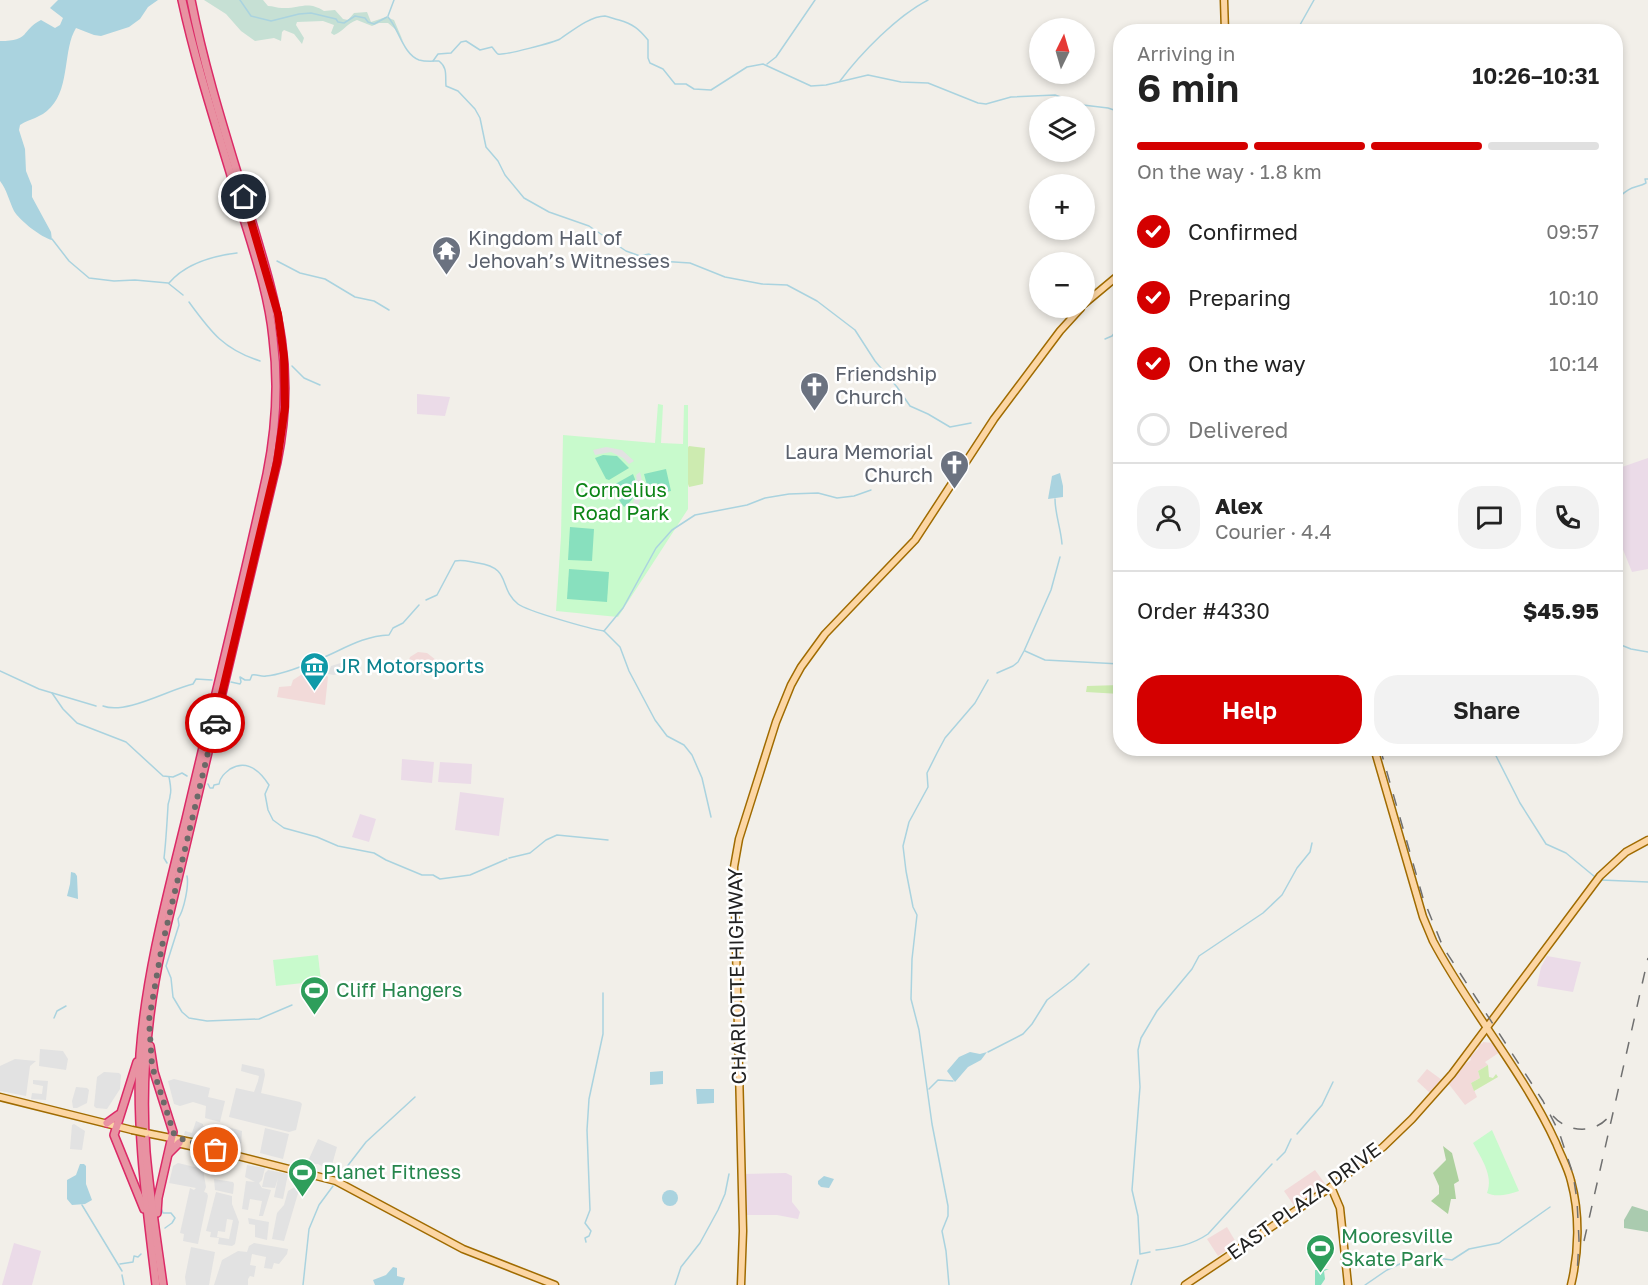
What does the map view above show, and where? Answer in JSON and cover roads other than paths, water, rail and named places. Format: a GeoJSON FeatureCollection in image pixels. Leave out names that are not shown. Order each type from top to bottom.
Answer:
{"type":"FeatureCollection","features":[{"type":"Feature","properties":{"kind":"highway"},"geometry":{"type":"LineString","coordinates":[[152,1249],[142,1204],[115,1139],[115,1125],[134,1076],[156,945],[267,474],[274,434],[276,399],[275,351],[266,295],[182,0]]}},
{"type":"Feature","properties":{"kind":"highway"},"geometry":{"type":"LineString","coordinates":[[163,1285],[145,1140],[144,1085],[149,1020],[162,946],[277,462],[285,400],[284,357],[276,307],[212,86],[191,0]]}},
{"type":"Feature","properties":{"kind":"highway"},"geometry":{"type":"LineString","coordinates":[[149,1020],[152,1066],[172,1128],[180,1141],[168,1155]]}},
{"type":"Feature","properties":{"kind":"highway"},"geometry":{"type":"LineString","coordinates":[[142,1030],[140,1129],[156,1285]]}},
{"type":"Feature","properties":{"kind":"highway"},"geometry":{"type":"LineString","coordinates":[[107,1124],[119,1113]]}},
{"type":"Feature","properties":{"kind":"highway"},"geometry":{"type":"LineString","coordinates":[[160,1266],[157,1205],[172,1128]]}},
{"type":"Feature","properties":{"kind":"main road"},"geometry":{"type":"LineString","coordinates":[[1224,0],[1225,24]]}},
{"type":"Feature","properties":{"kind":"main road"},"geometry":{"type":"LineString","coordinates":[[1095,295],[1113,280]]}},
{"type":"Feature","properties":{"kind":"main road","name":"CHARLOTTE HIGHWAY"},"geometry":{"type":"LineString","coordinates":[[741,1285],[743,1231],[734,867],[739,839],[776,722],[791,685],[812,650],[915,540],[994,419],[1072,318]]}},
{"type":"Feature","properties":{"kind":"main road"},"geometry":{"type":"LineString","coordinates":[[1376,756],[1426,925],[1441,956],[1540,1110],[1571,1181],[1576,1230],[1576,1252],[1571,1285]]}},
{"type":"Feature","properties":{"kind":"main road","name":"EAST PLAZA DRIVE"},"geometry":{"type":"LineString","coordinates":[[1185,1285],[1331,1187],[1383,1147],[1412,1119],[1452,1074],[1600,876],[1619,858],[1648,840]]}},
{"type":"Feature","properties":{"kind":"main road"},"geometry":{"type":"LineString","coordinates":[[0,1097],[132,1130],[196,1143],[198,1146],[336,1181],[458,1247],[555,1285]]}},
{"type":"Feature","properties":{"kind":"main road"},"geometry":{"type":"LineString","coordinates":[[1331,1187],[1340,1208],[1348,1285]]}},
{"type":"Feature","properties":{"kind":"water"},"geometry":{"type":"Polygon","coordinates":[[[58,0],[158,0],[129,27],[101,36],[76,28],[69,46],[64,79],[57,99],[43,114],[20,125],[19,130],[25,149],[26,171],[32,186],[32,197],[51,232],[52,240],[37,232],[17,215],[0,181],[0,41],[10,41],[21,37],[41,20],[55,28],[60,25],[63,18],[50,8],[58,0]]]}},
{"type":"Feature","properties":{"kind":"water"},"geometry":{"type":"Polygon","coordinates":[[[1060,473],[1063,497],[1048,499],[1052,476],[1060,473]]]}},
{"type":"Feature","properties":{"kind":"water"},"geometry":{"type":"Polygon","coordinates":[[[71,872],[77,876],[78,899],[67,896],[71,872]]]}},
{"type":"Feature","properties":{"kind":"water"},"geometry":{"type":"Polygon","coordinates":[[[970,1052],[980,1054],[987,1052],[981,1060],[968,1067],[955,1082],[947,1071],[959,1057],[970,1052]]]}},
{"type":"Feature","properties":{"kind":"water"},"geometry":{"type":"Polygon","coordinates":[[[663,1071],[663,1084],[650,1085],[650,1072],[663,1071]]]}},
{"type":"Feature","properties":{"kind":"water"},"geometry":{"type":"Polygon","coordinates":[[[696,1089],[714,1089],[714,1103],[697,1104],[696,1089]]]}},
{"type":"Feature","properties":{"kind":"water"},"geometry":{"type":"Polygon","coordinates":[[[80,1164],[86,1166],[86,1184],[92,1200],[85,1204],[72,1205],[67,1199],[67,1180],[76,1175],[80,1164]]]}},
{"type":"Feature","properties":{"kind":"water"},"geometry":{"type":"Polygon","coordinates":[[[824,1176],[834,1179],[829,1188],[818,1184],[824,1176]]]}},
{"type":"Feature","properties":{"kind":"water"},"geometry":{"type":"Polygon","coordinates":[[[667,1190],[673,1190],[678,1198],[676,1204],[667,1206],[662,1201],[662,1195],[667,1190]]]}},
{"type":"Feature","properties":{"kind":"water"},"geometry":{"type":"Polygon","coordinates":[[[393,1267],[397,1268],[397,1276],[405,1278],[403,1285],[375,1285],[373,1280],[386,1275],[393,1267]]]}},
{"type":"Feature","properties":{"kind":"waterway"},"geometry":{"type":"LineString","coordinates":[[240,0],[251,16],[271,21],[311,13],[344,23],[355,16],[365,18],[374,24],[387,17]]}},
{"type":"Feature","properties":{"kind":"waterway"},"geometry":{"type":"LineString","coordinates":[[388,16],[394,0]]}},
{"type":"Feature","properties":{"kind":"waterway"},"geometry":{"type":"LineString","coordinates":[[767,64],[776,57],[815,0]]}},
{"type":"Feature","properties":{"kind":"waterway"},"geometry":{"type":"LineString","coordinates":[[840,81],[880,36],[904,15],[928,0]]}},
{"type":"Feature","properties":{"kind":"waterway"},"geometry":{"type":"LineString","coordinates":[[1300,24],[1314,0]]}},
{"type":"Feature","properties":{"kind":"waterway"},"geometry":{"type":"LineString","coordinates":[[433,61],[438,54],[451,53],[461,42],[466,41],[480,50],[492,47],[498,54],[549,43],[560,39],[587,21],[605,16],[628,23],[639,30],[648,40],[650,63],[663,69],[675,84],[686,84],[694,89],[711,90],[747,67],[763,64],[811,86],[826,85],[868,75],[901,82],[928,83],[978,103],[986,104],[1011,97],[1055,95],[1083,105],[1113,110]]}},
{"type":"Feature","properties":{"kind":"waterway"},"geometry":{"type":"LineString","coordinates":[[388,17],[405,47],[414,57],[422,61],[439,61],[444,66],[446,86],[458,91],[475,109],[480,118],[486,147],[524,198],[549,212],[589,226],[626,251],[640,256],[649,254],[659,261],[690,263],[725,277],[762,284],[787,285],[817,301],[855,330],[875,361],[910,406],[950,427],[971,423]]}},
{"type":"Feature","properties":{"kind":"waterway"},"geometry":{"type":"LineString","coordinates":[[1623,193],[1646,183],[1645,179],[1648,179]]}},
{"type":"Feature","properties":{"kind":"waterway"},"geometry":{"type":"LineString","coordinates":[[52,239],[69,261],[89,278],[168,283],[183,295]]}},
{"type":"Feature","properties":{"kind":"waterway"},"geometry":{"type":"LineString","coordinates":[[169,283],[183,270],[200,262],[237,253]]}},
{"type":"Feature","properties":{"kind":"waterway"},"geometry":{"type":"LineString","coordinates":[[277,261],[300,273],[325,279],[355,297],[374,301],[389,310]]}},
{"type":"Feature","properties":{"kind":"waterway"},"geometry":{"type":"LineString","coordinates":[[189,302],[204,322],[227,345],[260,361]]}},
{"type":"Feature","properties":{"kind":"waterway"},"geometry":{"type":"LineString","coordinates":[[1105,339],[1113,335]]}},
{"type":"Feature","properties":{"kind":"waterway"},"geometry":{"type":"LineString","coordinates":[[292,366],[304,378],[320,385]]}},
{"type":"Feature","properties":{"kind":"waterway"},"geometry":{"type":"LineString","coordinates":[[604,631],[623,608],[656,548],[672,530],[695,515],[789,494],[818,493],[837,498],[854,496],[871,490]]}},
{"type":"Feature","properties":{"kind":"waterway"},"geometry":{"type":"LineString","coordinates":[[1055,499],[1062,544]]}},
{"type":"Feature","properties":{"kind":"waterway"},"geometry":{"type":"LineString","coordinates":[[997,673],[1018,662],[1024,651],[1051,590],[1060,557]]}},
{"type":"Feature","properties":{"kind":"waterway"},"geometry":{"type":"LineString","coordinates":[[426,600],[437,595],[455,561],[461,560],[496,569],[512,598],[524,607],[604,631]]}},
{"type":"Feature","properties":{"kind":"waterway"},"geometry":{"type":"LineString","coordinates":[[231,682],[240,684],[240,677],[250,680],[252,675],[264,676],[284,672],[360,641],[389,635],[393,628],[403,623],[419,605]]}},
{"type":"Feature","properties":{"kind":"waterway"},"geometry":{"type":"LineString","coordinates":[[604,631],[620,647],[629,671],[655,720],[667,736],[684,745],[692,755],[702,778],[711,817]]}},
{"type":"Feature","properties":{"kind":"waterway"},"geometry":{"type":"LineString","coordinates":[[1623,646],[1648,652]]}},
{"type":"Feature","properties":{"kind":"waterway"},"geometry":{"type":"LineString","coordinates":[[1025,651],[1045,660],[1113,664]]}},
{"type":"Feature","properties":{"kind":"waterway"},"geometry":{"type":"LineString","coordinates":[[0,671],[39,689],[96,706]]}},
{"type":"Feature","properties":{"kind":"waterway"},"geometry":{"type":"LineString","coordinates":[[103,706],[124,707],[193,684],[196,679],[212,680]]}},
{"type":"Feature","properties":{"kind":"waterway"},"geometry":{"type":"LineString","coordinates":[[949,1285],[942,1231],[948,1216],[948,1206],[932,1124],[919,1030],[911,999],[912,959],[917,915],[913,907],[903,846],[909,822],[928,787],[927,773],[937,753],[945,738],[975,703],[988,680]]}},
{"type":"Feature","properties":{"kind":"waterway"},"geometry":{"type":"LineString","coordinates":[[52,693],[77,723],[126,742],[163,776],[173,777],[182,773],[187,776]]}},
{"type":"Feature","properties":{"kind":"waterway"},"geometry":{"type":"LineString","coordinates":[[1496,756],[1520,803],[1546,844],[1566,853],[1595,877]]}},
{"type":"Feature","properties":{"kind":"waterway"},"geometry":{"type":"LineString","coordinates":[[208,784],[210,788],[213,788],[214,785],[219,784],[220,779],[230,769],[236,766],[252,768],[262,775],[269,785],[265,794],[268,810],[273,820],[284,828],[317,837],[338,846],[374,853],[422,875],[433,875],[440,879],[470,875],[507,859]]}},
{"type":"Feature","properties":{"kind":"waterway"},"geometry":{"type":"LineString","coordinates":[[167,863],[164,858],[171,791],[169,777]]}},
{"type":"Feature","properties":{"kind":"waterway"},"geometry":{"type":"LineString","coordinates":[[509,858],[530,853],[546,840],[557,835],[608,840]]}},
{"type":"Feature","properties":{"kind":"waterway"},"geometry":{"type":"LineString","coordinates":[[1150,1252],[1140,1254],[1138,1216],[1132,1190],[1140,1087],[1138,1050],[1141,1038],[1157,1011],[1192,969],[1199,956],[1263,913],[1282,895],[1297,868],[1310,852],[1312,843]]}},
{"type":"Feature","properties":{"kind":"waterway"},"geometry":{"type":"LineString","coordinates":[[187,876],[186,898],[166,966],[171,978],[173,997],[182,1012],[189,1018],[207,1021],[259,1019],[292,1005]]}},
{"type":"Feature","properties":{"kind":"waterway"},"geometry":{"type":"LineString","coordinates":[[1601,880],[1648,882]]}},
{"type":"Feature","properties":{"kind":"waterway"},"geometry":{"type":"LineString","coordinates":[[988,1052],[1023,1034],[1047,1000],[1089,964]]}},
{"type":"Feature","properties":{"kind":"waterway"},"geometry":{"type":"LineString","coordinates":[[586,1242],[585,1238],[591,1231],[585,1223],[590,1210],[587,1130],[589,1099],[603,1034],[603,993]]}},
{"type":"Feature","properties":{"kind":"waterway"},"geometry":{"type":"LineString","coordinates":[[54,1018],[57,1011],[66,1006]]}},
{"type":"Feature","properties":{"kind":"waterway"},"geometry":{"type":"LineString","coordinates":[[929,1089],[938,1080],[953,1081]]}},
{"type":"Feature","properties":{"kind":"waterway"},"geometry":{"type":"LineString","coordinates":[[1297,1134],[1322,1105],[1333,1082]]}},
{"type":"Feature","properties":{"kind":"waterway"},"geometry":{"type":"LineString","coordinates":[[339,1177],[366,1142],[415,1097]]}},
{"type":"Feature","properties":{"kind":"waterway"},"geometry":{"type":"LineString","coordinates":[[1277,1160],[1285,1152],[1291,1139]]}},
{"type":"Feature","properties":{"kind":"waterway"},"geometry":{"type":"LineString","coordinates":[[1156,1250],[1183,1245],[1208,1234],[1272,1164]]}},
{"type":"Feature","properties":{"kind":"waterway"},"geometry":{"type":"LineString","coordinates":[[675,1285],[681,1267],[700,1243],[718,1210],[725,1194],[729,1174]]}},
{"type":"Feature","properties":{"kind":"waterway"},"geometry":{"type":"LineString","coordinates":[[303,1285],[309,1229],[319,1205],[333,1186]]}},
{"type":"Feature","properties":{"kind":"waterway"},"geometry":{"type":"LineString","coordinates":[[82,1205],[122,1271]]}},
{"type":"Feature","properties":{"kind":"waterway"},"geometry":{"type":"LineString","coordinates":[[1365,1285],[1387,1270],[1406,1261],[1430,1257],[1452,1260],[1469,1249],[1499,1243],[1550,1207]]}},
{"type":"Feature","properties":{"kind":"waterway"},"geometry":{"type":"LineString","coordinates":[[161,1208],[163,1213],[171,1213],[175,1218],[165,1228]]}},
{"type":"Feature","properties":{"kind":"waterway"},"geometry":{"type":"LineString","coordinates":[[120,1264],[133,1262],[134,1256],[138,1257],[141,1254]]}},
{"type":"Feature","properties":{"kind":"waterway"},"geometry":{"type":"LineString","coordinates":[[1131,1285],[1138,1260]]}},
{"type":"Feature","properties":{"kind":"waterway"},"geometry":{"type":"LineString","coordinates":[[122,1275],[124,1285]]}},
{"type":"Feature","properties":{"kind":"railway"},"geometry":{"type":"LineString","coordinates":[[1382,756],[1423,898],[1443,947],[1543,1101],[1559,1132],[1573,1174],[1577,1200],[1579,1240],[1577,1275]]}},
{"type":"Feature","properties":{"kind":"railway"},"geometry":{"type":"LineString","coordinates":[[1584,1241],[1648,958]]}},
{"type":"Feature","properties":{"kind":"railway"},"geometry":{"type":"LineString","coordinates":[[1553,1116],[1568,1126],[1585,1129],[1601,1124],[1613,1110]]}},
{"type":"Feature","properties":{"kind":"place","name":"Kingdom Hall of Jehovah’s Witnesses"},"geometry":{"type":"Point","coordinates":[447,276]}},
{"type":"Feature","properties":{"kind":"place","name":"Friendship Church"},"geometry":{"type":"Point","coordinates":[814,412]}},
{"type":"Feature","properties":{"kind":"place","name":"Laura Memorial Church"},"geometry":{"type":"Point","coordinates":[954,490]}},
{"type":"Feature","properties":{"kind":"place","name":"JR Motorsports"},"geometry":{"type":"Point","coordinates":[315,692]}},
{"type":"Feature","properties":{"kind":"place","name":"Cliff Hangers"},"geometry":{"type":"Point","coordinates":[315,1016]}},
{"type":"Feature","properties":{"kind":"place","name":"Planet Fitness"},"geometry":{"type":"Point","coordinates":[302,1198]}},
{"type":"Feature","properties":{"kind":"place","name":"Mooresville Skate Park"},"geometry":{"type":"Point","coordinates":[1320,1274]}},
{"type":"Feature","properties":{"kind":"park label","name":"Cornelius Road Park"},"geometry":{"type":"Point","coordinates":[621,502]}}]}
